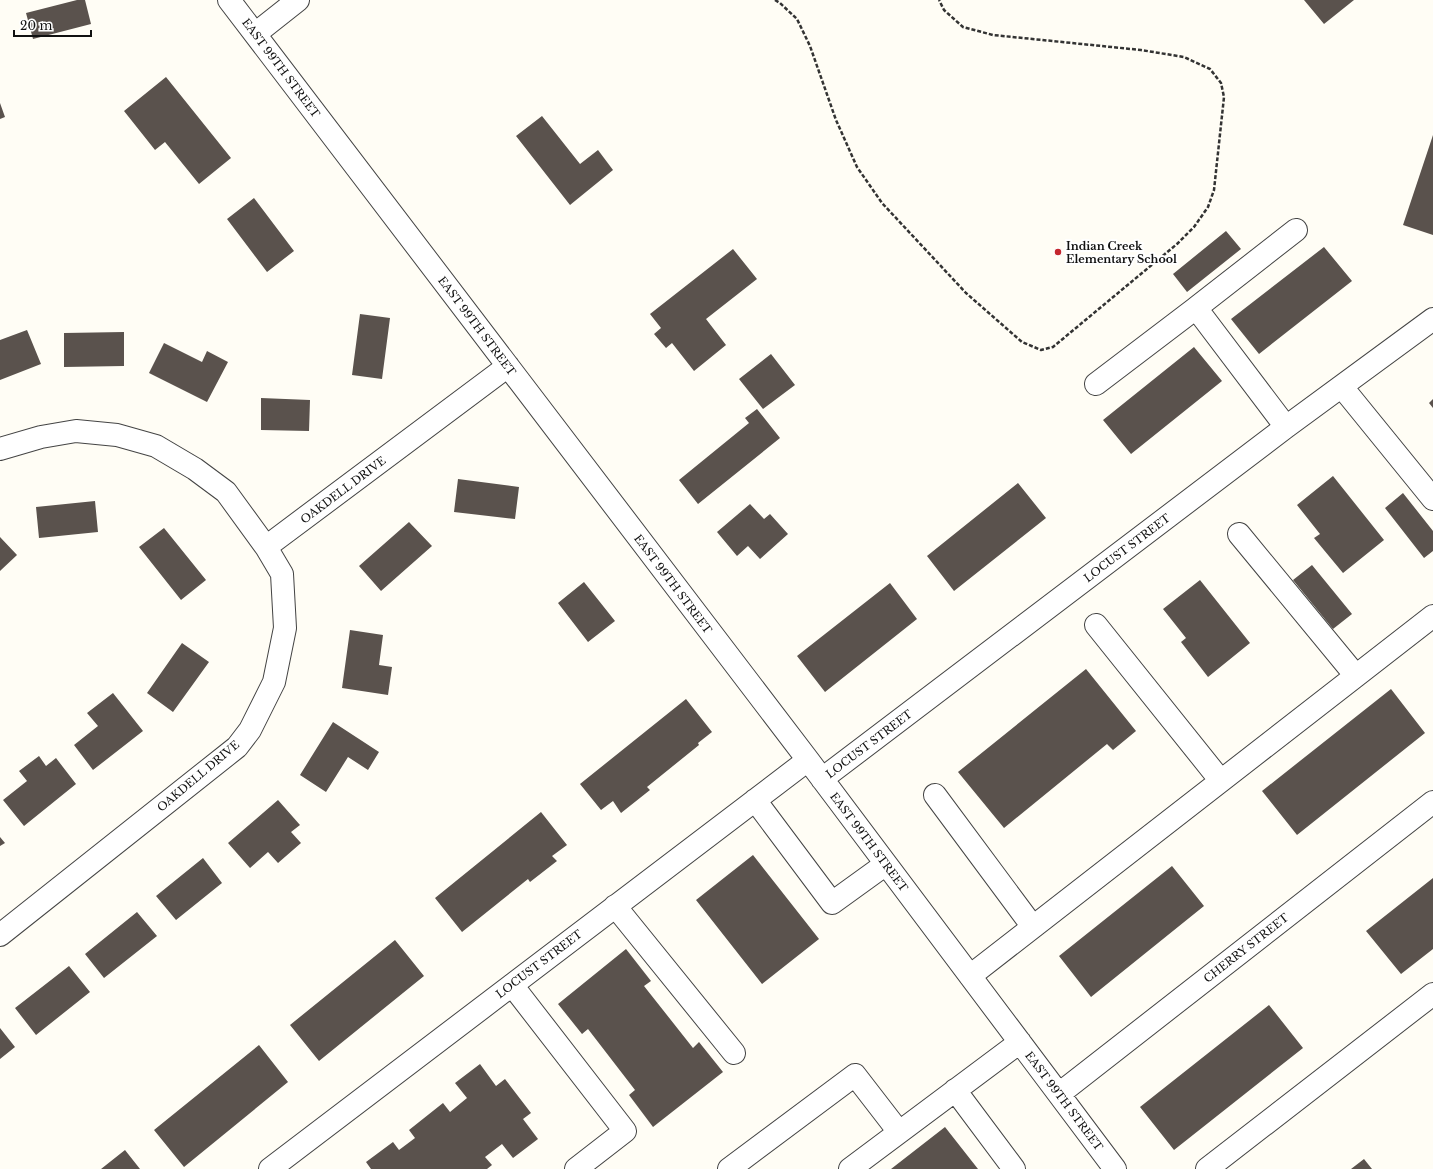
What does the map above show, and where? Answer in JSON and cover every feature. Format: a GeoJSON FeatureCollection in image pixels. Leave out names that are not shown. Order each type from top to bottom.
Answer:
{"type":"FeatureCollection","features":[{"type":"Feature","properties":{"kind":"street","name":"EAST 99TH STREET"},"geometry":{"type":"LineString","coordinates":[[229,0],[808,760],[1115,1169]]}},
{"type":"Feature","properties":{"kind":"street"},"geometry":{"type":"LineString","coordinates":[[255,34],[298,0]]}},
{"type":"Feature","properties":{"kind":"street"},"geometry":{"type":"LineString","coordinates":[[1096,384],[1296,230]]}},
{"type":"Feature","properties":{"kind":"street"},"geometry":{"type":"LineString","coordinates":[[1196,308],[1286,427]]}},
{"type":"Feature","properties":{"kind":"street","name":"LOCUST STREET"},"geometry":{"type":"LineString","coordinates":[[822,779],[1286,427],[1433,320]]}},
{"type":"Feature","properties":{"kind":"street","name":"OAKDELL DRIVE"},"geometry":{"type":"LineString","coordinates":[[0,935],[237,747],[250,730],[274,682],[285,628],[282,574],[266,547],[508,366]]}},
{"type":"Feature","properties":{"kind":"street"},"geometry":{"type":"LineString","coordinates":[[1342,386],[1433,499]]}},
{"type":"Feature","properties":{"kind":"street"},"geometry":{"type":"LineString","coordinates":[[0,449],[41,437],[76,431],[117,435],[156,446],[195,469],[226,492],[266,547]]}},
{"type":"Feature","properties":{"kind":"street"},"geometry":{"type":"LineString","coordinates":[[1239,534],[1356,676]]}},
{"type":"Feature","properties":{"kind":"street"},"geometry":{"type":"LineString","coordinates":[[970,976],[1433,616]]}},
{"type":"Feature","properties":{"kind":"street"},"geometry":{"type":"LineString","coordinates":[[1096,625],[1221,781]]}},
{"type":"Feature","properties":{"kind":"street","name":"LOCUST STREET"},"geometry":{"type":"LineString","coordinates":[[270,1169],[292,1162],[512,985],[808,760]]}},
{"type":"Feature","properties":{"kind":"street"},"geometry":{"type":"LineString","coordinates":[[935,794],[1033,927]]}},
{"type":"Feature","properties":{"kind":"street"},"geometry":{"type":"LineString","coordinates":[[755,800],[832,902],[886,864]]}},
{"type":"Feature","properties":{"kind":"street","name":"CHERRY STREET"},"geometry":{"type":"LineString","coordinates":[[1059,1094],[1433,802]]}},
{"type":"Feature","properties":{"kind":"street"},"geometry":{"type":"LineString","coordinates":[[615,906],[734,1053]]}},
{"type":"Feature","properties":{"kind":"street"},"geometry":{"type":"LineString","coordinates":[[512,985],[624,1131],[576,1169]]}},
{"type":"Feature","properties":{"kind":"street"},"geometry":{"type":"LineString","coordinates":[[1207,1169],[1433,994]]}},
{"type":"Feature","properties":{"kind":"street"},"geometry":{"type":"LineString","coordinates":[[850,1169],[1020,1042]]}},
{"type":"Feature","properties":{"kind":"street"},"geometry":{"type":"LineString","coordinates":[[729,1169],[855,1074],[899,1132]]}},
{"type":"Feature","properties":{"kind":"street"},"geometry":{"type":"LineString","coordinates":[[955,1090],[1014,1169]]}},
{"type":"Feature","properties":{"kind":"path"},"geometry":{"type":"LineString","coordinates":[[775,0],[780,2],[797,19],[810,46],[836,120],[857,167],[882,203],[966,293],[1022,342],[1041,350],[1054,347],[1177,244],[1194,226],[1208,207],[1214,190],[1224,97],[1221,83],[1210,68],[1184,57],[1141,50],[993,35],[963,27],[944,10],[939,0]]}},
{"type":"Feature","properties":{"kind":"building"},"geometry":{"type":"Polygon","coordinates":[[[77,0],[85,0],[91,24],[33,39],[26,13],[77,0]]]}},
{"type":"Feature","properties":{"kind":"building"},"geometry":{"type":"Polygon","coordinates":[[[1304,0],[1354,0],[1324,24],[1304,0]]]}},
{"type":"Feature","properties":{"kind":"building"},"geometry":{"type":"Polygon","coordinates":[[[166,77],[231,158],[199,184],[165,142],[155,150],[124,111],[166,77]]]}},
{"type":"Feature","properties":{"kind":"building"},"geometry":{"type":"Polygon","coordinates":[[[0,103],[5,117],[0,119],[0,103]]]}},
{"type":"Feature","properties":{"kind":"building"},"geometry":{"type":"Polygon","coordinates":[[[542,116],[580,164],[598,150],[613,170],[570,205],[516,136],[542,116]]]}},
{"type":"Feature","properties":{"kind":"building"},"geometry":{"type":"Polygon","coordinates":[[[1433,135],[1433,235],[1403,225],[1433,135]]]}},
{"type":"Feature","properties":{"kind":"building"},"geometry":{"type":"Polygon","coordinates":[[[254,198],[294,251],[267,272],[227,219],[254,198]]]}},
{"type":"Feature","properties":{"kind":"building"},"geometry":{"type":"Polygon","coordinates":[[[1226,231],[1241,249],[1187,292],[1173,274],[1226,231]]]}},
{"type":"Feature","properties":{"kind":"building"},"geometry":{"type":"Polygon","coordinates":[[[1324,247],[1352,281],[1259,354],[1231,319],[1324,247]]]}},
{"type":"Feature","properties":{"kind":"building"},"geometry":{"type":"Polygon","coordinates":[[[733,249],[757,279],[706,319],[726,345],[694,371],[672,343],[666,348],[654,334],[661,328],[650,314],[733,249]]]}},
{"type":"Feature","properties":{"kind":"building"},"geometry":{"type":"Polygon","coordinates":[[[360,314],[390,318],[382,379],[352,375],[360,314]]]}},
{"type":"Feature","properties":{"kind":"building"},"geometry":{"type":"Polygon","coordinates":[[[27,330],[41,364],[0,380],[0,340],[27,330]]]}},
{"type":"Feature","properties":{"kind":"building"},"geometry":{"type":"Polygon","coordinates":[[[124,332],[124,366],[64,367],[64,333],[124,332]]]}},
{"type":"Feature","properties":{"kind":"building"},"geometry":{"type":"Polygon","coordinates":[[[164,343],[202,362],[207,351],[228,362],[207,402],[149,373],[164,343]]]}},
{"type":"Feature","properties":{"kind":"building"},"geometry":{"type":"Polygon","coordinates":[[[1194,347],[1222,381],[1131,454],[1103,420],[1194,347]]]}},
{"type":"Feature","properties":{"kind":"building"},"geometry":{"type":"Polygon","coordinates":[[[771,354],[795,385],[763,409],[739,379],[771,354]]]}},
{"type":"Feature","properties":{"kind":"building"},"geometry":{"type":"Polygon","coordinates":[[[261,398],[310,400],[309,431],[261,430],[261,398]]]}},
{"type":"Feature","properties":{"kind":"building"},"geometry":{"type":"Polygon","coordinates":[[[1433,399],[1433,408],[1429,403],[1433,399]]]}},
{"type":"Feature","properties":{"kind":"building"},"geometry":{"type":"Polygon","coordinates":[[[757,409],[780,438],[698,504],[679,480],[749,423],[745,418],[757,409]]]}},
{"type":"Feature","properties":{"kind":"building"},"geometry":{"type":"Polygon","coordinates":[[[1333,476],[1384,540],[1343,573],[1314,538],[1320,534],[1297,505],[1333,476]]]}},
{"type":"Feature","properties":{"kind":"building"},"geometry":{"type":"Polygon","coordinates":[[[458,479],[519,487],[515,519],[454,512],[458,479]]]}},
{"type":"Feature","properties":{"kind":"building"},"geometry":{"type":"Polygon","coordinates":[[[1018,483],[1046,518],[954,591],[927,556],[1018,483]]]}},
{"type":"Feature","properties":{"kind":"building"},"geometry":{"type":"Polygon","coordinates":[[[1403,493],[1433,531],[1433,551],[1424,558],[1385,508],[1403,493]]]}},
{"type":"Feature","properties":{"kind":"building"},"geometry":{"type":"Polygon","coordinates":[[[95,501],[98,532],[39,538],[36,507],[95,501]]]}},
{"type":"Feature","properties":{"kind":"building"},"geometry":{"type":"Polygon","coordinates":[[[750,504],[764,519],[770,514],[788,534],[760,559],[748,546],[737,556],[717,532],[750,504]]]}},
{"type":"Feature","properties":{"kind":"building"},"geometry":{"type":"Polygon","coordinates":[[[409,522],[432,546],[381,591],[359,566],[409,522]]]}},
{"type":"Feature","properties":{"kind":"building"},"geometry":{"type":"Polygon","coordinates":[[[164,528],[206,580],[181,600],[139,547],[164,528]]]}},
{"type":"Feature","properties":{"kind":"building"},"geometry":{"type":"Polygon","coordinates":[[[0,537],[17,555],[0,571],[0,537]]]}},
{"type":"Feature","properties":{"kind":"building"},"geometry":{"type":"Polygon","coordinates":[[[1312,565],[1352,614],[1333,629],[1293,580],[1312,565]]]}},
{"type":"Feature","properties":{"kind":"building"},"geometry":{"type":"Polygon","coordinates":[[[1200,580],[1250,643],[1208,677],[1181,642],[1186,638],[1163,609],[1200,580]]]}},
{"type":"Feature","properties":{"kind":"building"},"geometry":{"type":"Polygon","coordinates":[[[584,582],[615,621],[588,642],[558,603],[584,582]]]}},
{"type":"Feature","properties":{"kind":"building"},"geometry":{"type":"Polygon","coordinates":[[[890,583],[917,619],[825,692],[797,656],[890,583]]]}},
{"type":"Feature","properties":{"kind":"building"},"geometry":{"type":"Polygon","coordinates":[[[350,630],[383,635],[379,665],[392,667],[388,695],[342,688],[350,630]]]}},
{"type":"Feature","properties":{"kind":"building"},"geometry":{"type":"Polygon","coordinates":[[[182,643],[209,662],[173,712],[147,693],[182,643]]]}},
{"type":"Feature","properties":{"kind":"building"},"geometry":{"type":"Polygon","coordinates":[[[1086,669],[1136,731],[1113,750],[1107,744],[1004,828],[958,772],[1086,669]]]}},
{"type":"Feature","properties":{"kind":"building"},"geometry":{"type":"Polygon","coordinates":[[[1391,689],[1425,733],[1297,835],[1262,791],[1391,689]]]}},
{"type":"Feature","properties":{"kind":"building"},"geometry":{"type":"Polygon","coordinates":[[[113,693],[143,731],[93,770],[74,745],[98,726],[87,713],[113,693]]]}},
{"type":"Feature","properties":{"kind":"building"},"geometry":{"type":"Polygon","coordinates":[[[686,699],[712,732],[698,743],[699,745],[647,787],[650,790],[621,813],[613,801],[601,810],[580,784],[686,699]]]}},
{"type":"Feature","properties":{"kind":"building"},"geometry":{"type":"Polygon","coordinates":[[[333,722],[379,752],[368,770],[348,757],[326,792],[300,775],[333,722]]]}},
{"type":"Feature","properties":{"kind":"building"},"geometry":{"type":"Polygon","coordinates":[[[39,756],[46,766],[56,758],[76,784],[24,826],[3,800],[27,781],[19,771],[39,756]]]}},
{"type":"Feature","properties":{"kind":"building"},"geometry":{"type":"Polygon","coordinates":[[[278,800],[300,825],[291,832],[301,843],[278,863],[268,852],[250,868],[228,843],[278,800]]]}},
{"type":"Feature","properties":{"kind":"building"},"geometry":{"type":"Polygon","coordinates":[[[541,812],[567,845],[552,856],[557,861],[530,882],[528,879],[462,932],[435,898],[541,812]]]}},
{"type":"Feature","properties":{"kind":"building"},"geometry":{"type":"Polygon","coordinates":[[[0,837],[5,843],[0,846],[0,837]]]}},
{"type":"Feature","properties":{"kind":"building"},"geometry":{"type":"Polygon","coordinates":[[[753,855],[819,939],[762,984],[696,900],[753,855]]]}},
{"type":"Feature","properties":{"kind":"building"},"geometry":{"type":"Polygon","coordinates":[[[203,858],[222,883],[176,920],[156,896],[203,858]]]}},
{"type":"Feature","properties":{"kind":"building"},"geometry":{"type":"Polygon","coordinates":[[[1172,866],[1204,906],[1091,997],[1059,956],[1172,866]]]}},
{"type":"Feature","properties":{"kind":"building"},"geometry":{"type":"Polygon","coordinates":[[[1433,878],[1433,949],[1401,974],[1366,931],[1433,878]]]}},
{"type":"Feature","properties":{"kind":"building"},"geometry":{"type":"Polygon","coordinates":[[[137,912],[157,936],[104,978],[85,954],[137,912]]]}},
{"type":"Feature","properties":{"kind":"building"},"geometry":{"type":"Polygon","coordinates":[[[395,940],[424,976],[319,1061],[290,1025],[395,940]]]}},
{"type":"Feature","properties":{"kind":"building"},"geometry":{"type":"Polygon","coordinates":[[[626,949],[651,981],[644,986],[693,1048],[699,1042],[723,1072],[653,1127],[629,1095],[635,1090],[588,1029],[582,1034],[558,1004],[626,949]]]}},
{"type":"Feature","properties":{"kind":"building"},"geometry":{"type":"Polygon","coordinates":[[[69,966],[90,992],[36,1035],[15,1008],[69,966]]]}},
{"type":"Feature","properties":{"kind":"building"},"geometry":{"type":"Polygon","coordinates":[[[1269,1005],[1303,1048],[1174,1150],[1140,1107],[1269,1005]]]}},
{"type":"Feature","properties":{"kind":"building"},"geometry":{"type":"Polygon","coordinates":[[[0,1028],[15,1047],[0,1059],[0,1028]]]}},
{"type":"Feature","properties":{"kind":"building"},"geometry":{"type":"Polygon","coordinates":[[[259,1045],[288,1082],[184,1167],[154,1130],[259,1045]]]}},
{"type":"Feature","properties":{"kind":"building"},"geometry":{"type":"Polygon","coordinates":[[[480,1064],[496,1086],[505,1079],[531,1113],[523,1119],[538,1139],[513,1158],[502,1144],[485,1157],[492,1165],[487,1169],[371,1169],[366,1162],[393,1142],[399,1150],[415,1138],[409,1130],[443,1103],[450,1112],[467,1098],[455,1083],[480,1064]]]}},
{"type":"Feature","properties":{"kind":"building"},"geometry":{"type":"Polygon","coordinates":[[[945,1127],[978,1169],[891,1169],[945,1127]]]}},
{"type":"Feature","properties":{"kind":"building"},"geometry":{"type":"Polygon","coordinates":[[[125,1150],[140,1169],[101,1169],[125,1150]]]}},
{"type":"Feature","properties":{"kind":"building"},"geometry":{"type":"Polygon","coordinates":[[[1364,1159],[1372,1169],[1351,1169],[1364,1159]]]}},
{"type":"Feature","properties":{"kind":"place","name":"Indian Creek Elementary School"},"geometry":{"type":"Point","coordinates":[1058,252]}}]}
